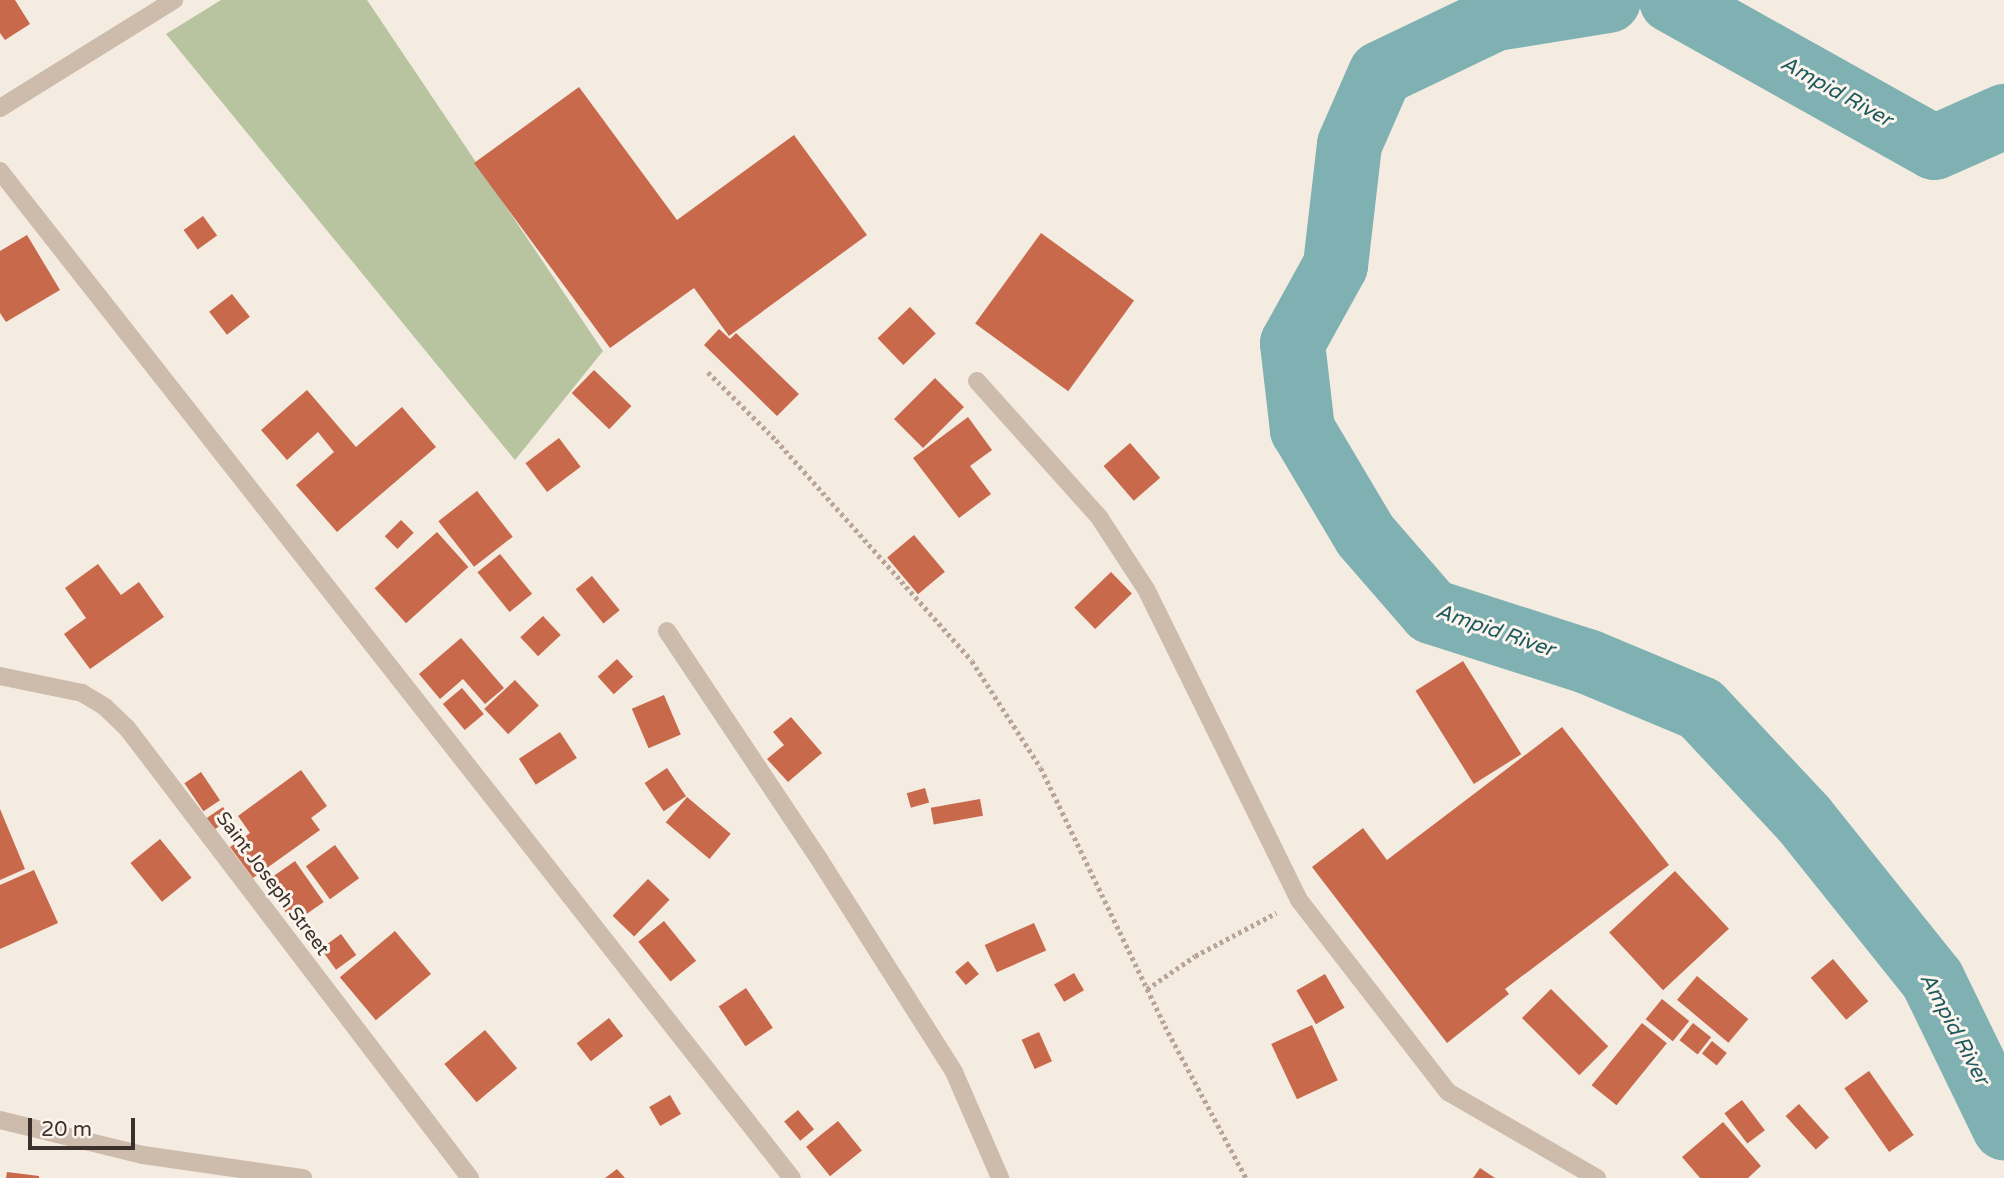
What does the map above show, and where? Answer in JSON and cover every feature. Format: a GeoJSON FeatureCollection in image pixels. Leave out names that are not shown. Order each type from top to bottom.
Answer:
{"type":"FeatureCollection","features":[{"type":"Feature","properties":{"kind":"street"},"geometry":{"type":"LineString","coordinates":[[0,108],[174,0]]}},
{"type":"Feature","properties":{"kind":"street"},"geometry":{"type":"LineString","coordinates":[[0,171],[792,1178]]}},
{"type":"Feature","properties":{"kind":"street"},"geometry":{"type":"LineString","coordinates":[[977,381],[1099,517],[1146,589],[1299,901],[1448,1092],[1597,1178]]}},
{"type":"Feature","properties":{"kind":"street"},"geometry":{"type":"LineString","coordinates":[[667,631],[819,859],[954,1072],[1000,1178]]}},
{"type":"Feature","properties":{"kind":"street","name":"Saint Joseph Street"},"geometry":{"type":"LineString","coordinates":[[0,676],[82,693],[105,707],[127,728],[470,1178]]}},
{"type":"Feature","properties":{"kind":"street"},"geometry":{"type":"LineString","coordinates":[[0,1120],[143,1155],[303,1178]]}},
{"type":"Feature","properties":{"kind":"path"},"geometry":{"type":"LineString","coordinates":[[708,372],[776,440],[972,661],[1041,768],[1147,989],[1246,1178]]}},
{"type":"Feature","properties":{"kind":"path"},"geometry":{"type":"LineString","coordinates":[[1147,989],[1195,956],[1299,901]]}},
{"type":"Feature","properties":{"kind":"green space"},"geometry":{"type":"Polygon","coordinates":[[[221,0],[367,0],[603,351],[515,460],[166,34],[221,0]]]}},
{"type":"Feature","properties":{"kind":"building"},"geometry":{"type":"Polygon","coordinates":[[[0,0],[15,0],[30,24],[5,40],[0,33],[0,0]]]}},
{"type":"Feature","properties":{"kind":"building"},"geometry":{"type":"Polygon","coordinates":[[[579,87],[677,220],[794,135],[867,235],[729,336],[694,288],[610,348],[474,163],[579,87]]]}},
{"type":"Feature","properties":{"kind":"building"},"geometry":{"type":"Polygon","coordinates":[[[203,216],[217,235],[198,250],[184,230],[203,216]]]}},
{"type":"Feature","properties":{"kind":"building"},"geometry":{"type":"Polygon","coordinates":[[[1041,233],[1134,301],[1068,391],[975,324],[1041,233]]]}},
{"type":"Feature","properties":{"kind":"building"},"geometry":{"type":"Polygon","coordinates":[[[27,235],[60,290],[6,322],[0,313],[0,251],[27,235]]]}},
{"type":"Feature","properties":{"kind":"building"},"geometry":{"type":"Polygon","coordinates":[[[232,294],[250,317],[227,335],[209,312],[232,294]]]}},
{"type":"Feature","properties":{"kind":"building"},"geometry":{"type":"Polygon","coordinates":[[[910,307],[936,334],[903,365],[878,338],[910,307]]]}},
{"type":"Feature","properties":{"kind":"building"},"geometry":{"type":"Polygon","coordinates":[[[719,329],[730,339],[736,333],[799,394],[777,416],[704,345],[719,329]]]}},
{"type":"Feature","properties":{"kind":"building"},"geometry":{"type":"Polygon","coordinates":[[[594,370],[631,406],[609,429],[572,393],[594,370]]]}},
{"type":"Feature","properties":{"kind":"building"},"geometry":{"type":"Polygon","coordinates":[[[935,378],[964,407],[923,448],[894,419],[935,378]]]}},
{"type":"Feature","properties":{"kind":"building"},"geometry":{"type":"Polygon","coordinates":[[[307,390],[356,447],[402,407],[436,447],[337,532],[296,485],[334,452],[318,432],[287,460],[261,430],[307,390]]]}},
{"type":"Feature","properties":{"kind":"building"},"geometry":{"type":"Polygon","coordinates":[[[968,417],[992,450],[970,466],[991,494],[959,518],[913,458],[968,417]]]}},
{"type":"Feature","properties":{"kind":"building"},"geometry":{"type":"Polygon","coordinates":[[[559,438],[581,467],[547,492],[525,463],[559,438]]]}},
{"type":"Feature","properties":{"kind":"building"},"geometry":{"type":"Polygon","coordinates":[[[1130,443],[1160,478],[1134,501],[1104,466],[1130,443]]]}},
{"type":"Feature","properties":{"kind":"building"},"geometry":{"type":"Polygon","coordinates":[[[477,491],[513,537],[474,567],[438,521],[477,491]]]}},
{"type":"Feature","properties":{"kind":"building"},"geometry":{"type":"Polygon","coordinates":[[[401,520],[414,533],[397,549],[385,536],[401,520]]]}},
{"type":"Feature","properties":{"kind":"building"},"geometry":{"type":"Polygon","coordinates":[[[437,532],[468,567],[406,623],[375,588],[437,532]]]}},
{"type":"Feature","properties":{"kind":"building"},"geometry":{"type":"Polygon","coordinates":[[[914,535],[945,572],[918,594],[887,557],[914,535]]]}},
{"type":"Feature","properties":{"kind":"building"},"geometry":{"type":"Polygon","coordinates":[[[500,554],[532,594],[510,612],[477,572],[500,554]]]}},
{"type":"Feature","properties":{"kind":"building"},"geometry":{"type":"Polygon","coordinates":[[[98,564],[121,595],[139,582],[164,617],[90,669],[64,634],[86,618],[65,588],[98,564]]]}},
{"type":"Feature","properties":{"kind":"building"},"geometry":{"type":"Polygon","coordinates":[[[1111,572],[1132,594],[1095,629],[1074,607],[1111,572]]]}},
{"type":"Feature","properties":{"kind":"building"},"geometry":{"type":"Polygon","coordinates":[[[592,576],[620,610],[603,623],[576,589],[592,576]]]}},
{"type":"Feature","properties":{"kind":"building"},"geometry":{"type":"Polygon","coordinates":[[[543,616],[561,635],[538,656],[520,637],[543,616]]]}},
{"type":"Feature","properties":{"kind":"building"},"geometry":{"type":"Polygon","coordinates":[[[461,638],[504,688],[485,704],[463,679],[440,699],[419,674],[461,638]]]}},
{"type":"Feature","properties":{"kind":"building"},"geometry":{"type":"Polygon","coordinates":[[[617,659],[633,677],[614,694],[598,676],[617,659]]]}},
{"type":"Feature","properties":{"kind":"building"},"geometry":{"type":"Polygon","coordinates":[[[1463,661],[1521,754],[1474,784],[1416,691],[1463,661]]]}},
{"type":"Feature","properties":{"kind":"building"},"geometry":{"type":"Polygon","coordinates":[[[515,680],[539,706],[508,734],[484,709],[515,680]]]}},
{"type":"Feature","properties":{"kind":"building"},"geometry":{"type":"Polygon","coordinates":[[[462,688],[484,714],[465,730],[443,704],[462,688]]]}},
{"type":"Feature","properties":{"kind":"building"},"geometry":{"type":"Polygon","coordinates":[[[664,695],[681,735],[649,748],[632,709],[664,695]]]}},
{"type":"Feature","properties":{"kind":"building"},"geometry":{"type":"Polygon","coordinates":[[[791,717],[822,753],[788,782],[767,759],[784,745],[773,732],[791,717]]]}},
{"type":"Feature","properties":{"kind":"building"},"geometry":{"type":"Polygon","coordinates":[[[1562,727],[1669,865],[1505,989],[1509,994],[1447,1043],[1312,867],[1363,828],[1387,860],[1562,727]]]}},
{"type":"Feature","properties":{"kind":"building"},"geometry":{"type":"Polygon","coordinates":[[[560,732],[577,758],[536,785],[519,759],[560,732]]]}},
{"type":"Feature","properties":{"kind":"building"},"geometry":{"type":"Polygon","coordinates":[[[667,768],[686,796],[664,811],[645,783],[667,768]]]}},
{"type":"Feature","properties":{"kind":"building"},"geometry":{"type":"Polygon","coordinates":[[[301,770],[327,806],[311,818],[320,830],[253,878],[230,847],[250,833],[238,816],[301,770]]]}},
{"type":"Feature","properties":{"kind":"building"},"geometry":{"type":"Polygon","coordinates":[[[201,772],[220,800],[203,811],[184,783],[201,772]]]}},
{"type":"Feature","properties":{"kind":"building"},"geometry":{"type":"Polygon","coordinates":[[[925,788],[929,802],[911,808],[907,793],[925,788]]]}},
{"type":"Feature","properties":{"kind":"building"},"geometry":{"type":"Polygon","coordinates":[[[687,797],[731,834],[709,859],[666,822],[687,797]]]}},
{"type":"Feature","properties":{"kind":"building"},"geometry":{"type":"Polygon","coordinates":[[[980,799],[983,816],[934,824],[931,808],[980,799]]]}},
{"type":"Feature","properties":{"kind":"building"},"geometry":{"type":"Polygon","coordinates":[[[223,807],[231,819],[213,830],[206,819],[223,807]]]}},
{"type":"Feature","properties":{"kind":"building"},"geometry":{"type":"Polygon","coordinates":[[[0,809],[25,869],[0,880],[0,809]]]}},
{"type":"Feature","properties":{"kind":"building"},"geometry":{"type":"Polygon","coordinates":[[[160,839],[191,878],[162,902],[130,863],[160,839]]]}},
{"type":"Feature","properties":{"kind":"building"},"geometry":{"type":"Polygon","coordinates":[[[335,845],[359,878],[330,899],[306,866],[335,845]]]}},
{"type":"Feature","properties":{"kind":"building"},"geometry":{"type":"Polygon","coordinates":[[[295,861],[324,902],[293,923],[265,882],[295,861]]]}},
{"type":"Feature","properties":{"kind":"building"},"geometry":{"type":"Polygon","coordinates":[[[34,870],[58,923],[0,949],[0,885],[34,870]]]}},
{"type":"Feature","properties":{"kind":"building"},"geometry":{"type":"Polygon","coordinates":[[[1675,871],[1729,929],[1663,990],[1609,932],[1675,871]]]}},
{"type":"Feature","properties":{"kind":"building"},"geometry":{"type":"Polygon","coordinates":[[[648,879],[670,900],[634,937],[613,916],[648,879]]]}},
{"type":"Feature","properties":{"kind":"building"},"geometry":{"type":"Polygon","coordinates":[[[664,921],[696,961],[670,981],[638,942],[664,921]]]}},
{"type":"Feature","properties":{"kind":"building"},"geometry":{"type":"Polygon","coordinates":[[[1034,923],[1046,950],[997,972],[985,945],[1034,923]]]}},
{"type":"Feature","properties":{"kind":"building"},"geometry":{"type":"Polygon","coordinates":[[[395,931],[431,974],[376,1020],[340,977],[395,931]]]}},
{"type":"Feature","properties":{"kind":"building"},"geometry":{"type":"Polygon","coordinates":[[[341,934],[356,955],[336,970],[321,949],[341,934]]]}},
{"type":"Feature","properties":{"kind":"building"},"geometry":{"type":"Polygon","coordinates":[[[1833,959],[1868,1001],[1846,1020],[1811,978],[1833,959]]]}},
{"type":"Feature","properties":{"kind":"building"},"geometry":{"type":"Polygon","coordinates":[[[968,961],[979,974],[966,985],[955,972],[968,961]]]}},
{"type":"Feature","properties":{"kind":"building"},"geometry":{"type":"Polygon","coordinates":[[[1074,973],[1084,990],[1064,1002],[1054,984],[1074,973]]]}},
{"type":"Feature","properties":{"kind":"building"},"geometry":{"type":"Polygon","coordinates":[[[1325,974],[1344,1008],[1316,1024],[1296,991],[1325,974]]]}},
{"type":"Feature","properties":{"kind":"building"},"geometry":{"type":"Polygon","coordinates":[[[1697,976],[1748,1019],[1728,1043],[1677,1000],[1697,976]]]}},
{"type":"Feature","properties":{"kind":"building"},"geometry":{"type":"Polygon","coordinates":[[[746,988],[773,1028],[745,1046],[719,1006],[746,988]]]}},
{"type":"Feature","properties":{"kind":"building"},"geometry":{"type":"Polygon","coordinates":[[[1551,989],[1608,1046],[1579,1075],[1522,1018],[1551,989]]]}},
{"type":"Feature","properties":{"kind":"building"},"geometry":{"type":"Polygon","coordinates":[[[1662,999],[1689,1021],[1673,1041],[1646,1019],[1662,999]]]}},
{"type":"Feature","properties":{"kind":"building"},"geometry":{"type":"Polygon","coordinates":[[[609,1018],[623,1036],[591,1061],[577,1043],[609,1018]]]}},
{"type":"Feature","properties":{"kind":"building"},"geometry":{"type":"Polygon","coordinates":[[[1642,1023],[1667,1043],[1617,1105],[1592,1085],[1642,1023]]]}},
{"type":"Feature","properties":{"kind":"building"},"geometry":{"type":"Polygon","coordinates":[[[1693,1023],[1711,1037],[1698,1054],[1679,1040],[1693,1023]]]}},
{"type":"Feature","properties":{"kind":"building"},"geometry":{"type":"Polygon","coordinates":[[[1312,1025],[1338,1080],[1297,1099],[1271,1044],[1312,1025]]]}},
{"type":"Feature","properties":{"kind":"building"},"geometry":{"type":"Polygon","coordinates":[[[485,1030],[517,1068],[477,1102],[444,1064],[485,1030]]]}},
{"type":"Feature","properties":{"kind":"building"},"geometry":{"type":"Polygon","coordinates":[[[1039,1032],[1052,1061],[1035,1069],[1022,1040],[1039,1032]]]}},
{"type":"Feature","properties":{"kind":"building"},"geometry":{"type":"Polygon","coordinates":[[[1712,1041],[1727,1053],[1717,1065],[1702,1053],[1712,1041]]]}},
{"type":"Feature","properties":{"kind":"building"},"geometry":{"type":"Polygon","coordinates":[[[1869,1071],[1914,1135],[1889,1152],[1844,1088],[1869,1071]]]}},
{"type":"Feature","properties":{"kind":"building"},"geometry":{"type":"Polygon","coordinates":[[[670,1095],[681,1114],[660,1126],[649,1107],[670,1095]]]}},
{"type":"Feature","properties":{"kind":"building"},"geometry":{"type":"Polygon","coordinates":[[[1742,1100],[1765,1130],[1747,1144],[1724,1113],[1742,1100]]]}},
{"type":"Feature","properties":{"kind":"building"},"geometry":{"type":"Polygon","coordinates":[[[1799,1104],[1829,1137],[1816,1149],[1786,1116],[1799,1104]]]}},
{"type":"Feature","properties":{"kind":"building"},"geometry":{"type":"Polygon","coordinates":[[[798,1110],[814,1129],[800,1141],[784,1122],[798,1110]]]}},
{"type":"Feature","properties":{"kind":"building"},"geometry":{"type":"Polygon","coordinates":[[[838,1121],[862,1151],[830,1176],[806,1147],[838,1121]]]}},
{"type":"Feature","properties":{"kind":"building"},"geometry":{"type":"Polygon","coordinates":[[[1723,1122],[1761,1166],[1748,1178],[1700,1178],[1682,1157],[1723,1122]]]}},
{"type":"Feature","properties":{"kind":"building"},"geometry":{"type":"Polygon","coordinates":[[[1480,1168],[1495,1178],[1473,1178],[1480,1168]]]}},
{"type":"Feature","properties":{"kind":"building"},"geometry":{"type":"Polygon","coordinates":[[[617,1169],[625,1178],[605,1178],[617,1169]]]}},
{"type":"Feature","properties":{"kind":"building"},"geometry":{"type":"Polygon","coordinates":[[[7,1172],[39,1176],[39,1178],[6,1178],[7,1172]]]}},
{"type":"Feature","properties":{"kind":"waterway","name":"Ampid River"},"geometry":{"type":"LineString","coordinates":[[1608,0],[1495,18],[1380,73],[1349,144],[1335,265],[1292,343],[1302,429],[1365,535],[1431,611],[1587,661],[1700,708],[1803,818],[1932,979],[2004,1127]]}},
{"type":"Feature","properties":{"kind":"waterway","name":"Ampid River"},"geometry":{"type":"LineString","coordinates":[[1671,0],[1934,147],[2004,116]]}}]}
